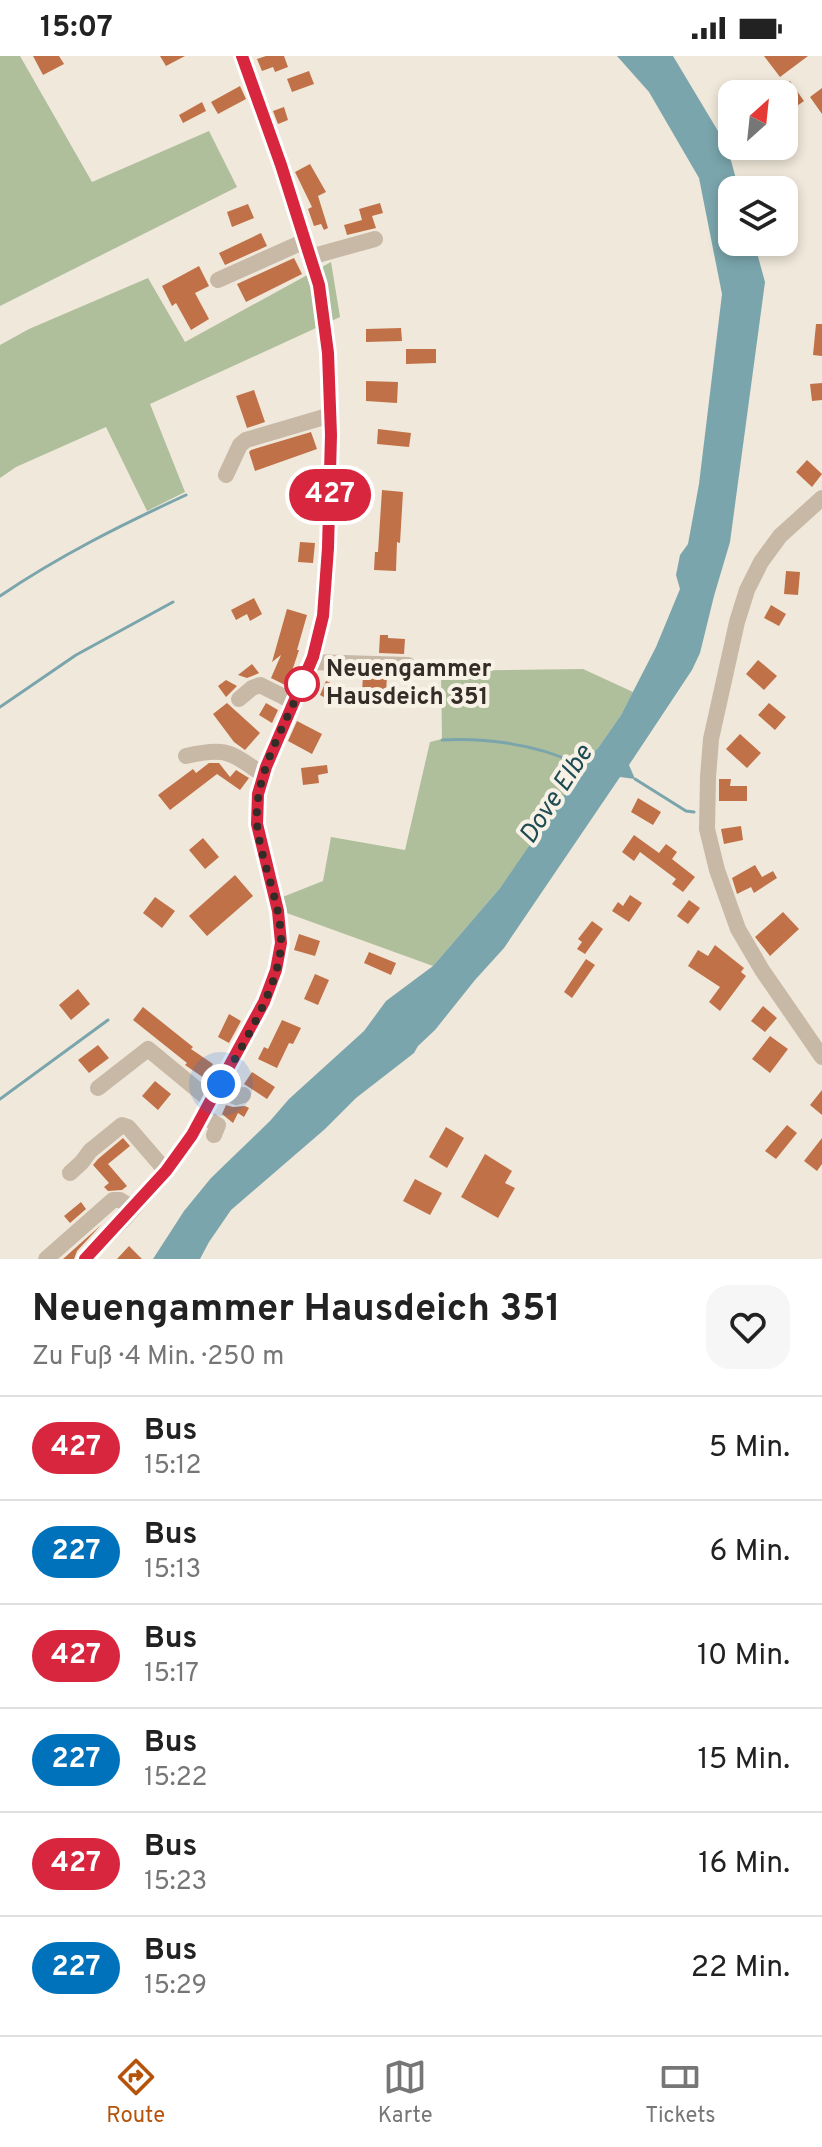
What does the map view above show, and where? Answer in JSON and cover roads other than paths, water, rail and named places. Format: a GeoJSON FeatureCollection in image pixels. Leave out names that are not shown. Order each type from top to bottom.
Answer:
{"type":"FeatureCollection","features":[{"type":"Feature","properties":{"kind":"street"},"geometry":{"type":"LineString","coordinates":[[85,1259],[166,1171],[192,1135],[264,1002],[276,970],[281,943],[278,911],[257,824],[258,794],[311,662],[323,616],[331,415],[328,353],[319,285],[242,56]]}},
{"type":"Feature","properties":{"kind":"street"},"geometry":{"type":"LineString","coordinates":[[310,257],[375,239]]}},
{"type":"Feature","properties":{"kind":"street"},"geometry":{"type":"LineString","coordinates":[[218,280],[305,241]]}},
{"type":"Feature","properties":{"kind":"street"},"geometry":{"type":"LineString","coordinates":[[226,475],[240,445],[246,440],[331,415]]}},
{"type":"Feature","properties":{"kind":"street"},"geometry":{"type":"LineString","coordinates":[[822,498],[780,536],[761,562],[747,590],[711,739],[707,829],[717,870],[738,929],[762,970],[822,1057]]}},
{"type":"Feature","properties":{"kind":"street"},"geometry":{"type":"LineString","coordinates":[[311,662],[408,665]]}},
{"type":"Feature","properties":{"kind":"street"},"geometry":{"type":"LineString","coordinates":[[239,699],[260,685],[294,702]]}},
{"type":"Feature","properties":{"kind":"street"},"geometry":{"type":"LineString","coordinates":[[186,756],[208,751],[230,752],[264,775]]}},
{"type":"Feature","properties":{"kind":"street"},"geometry":{"type":"LineString","coordinates":[[98,1088],[148,1049],[211,1102],[218,1125],[214,1135]]}},
{"type":"Feature","properties":{"kind":"street"},"geometry":{"type":"LineString","coordinates":[[211,1102],[243,1095]]}},
{"type":"Feature","properties":{"kind":"street"},"geometry":{"type":"LineString","coordinates":[[70,1173],[90,1151],[122,1125],[128,1127],[166,1171]]}},
{"type":"Feature","properties":{"kind":"street"},"geometry":{"type":"LineString","coordinates":[[46,1259],[113,1200],[120,1200],[133,1208]]}},
{"type":"Feature","properties":{"kind":"water"},"geometry":{"type":"Polygon","coordinates":[[[617,56],[673,56],[718,131],[718,160],[731,160],[735,176],[718,176],[718,256],[758,256],[765,282],[730,542],[700,653],[629,765],[635,779],[620,777],[504,948],[435,1030],[414,1053],[356,1098],[325,1129],[231,1210],[200,1259],[153,1259],[184,1211],[211,1178],[289,1099],[364,1031],[386,1001],[433,966],[500,888],[578,775],[571,765],[573,758],[589,756],[598,748],[621,715],[656,647],[680,589],[676,575],[680,555],[688,544],[699,484],[722,294],[699,178],[649,92],[617,56]]]}},
{"type":"Feature","properties":{"kind":"waterway"},"geometry":{"type":"LineString","coordinates":[[0,596],[91,542],[186,495]]}},
{"type":"Feature","properties":{"kind":"waterway"},"geometry":{"type":"LineString","coordinates":[[0,707],[76,655],[173,602]]}},
{"type":"Feature","properties":{"kind":"waterway","name":"Dove Elbe"},"geometry":{"type":"LineString","coordinates":[[442,740],[510,744],[544,751],[575,763]]}},
{"type":"Feature","properties":{"kind":"waterway"},"geometry":{"type":"LineString","coordinates":[[635,779],[686,811],[694,812]]}},
{"type":"Feature","properties":{"kind":"waterway"},"geometry":{"type":"LineString","coordinates":[[0,1099],[108,1020]]}},
{"type":"Feature","properties":{"kind":"place","name":"Neuengammer Hausdeich 351"},"geometry":{"type":"Point","coordinates":[302,684]}}]}
